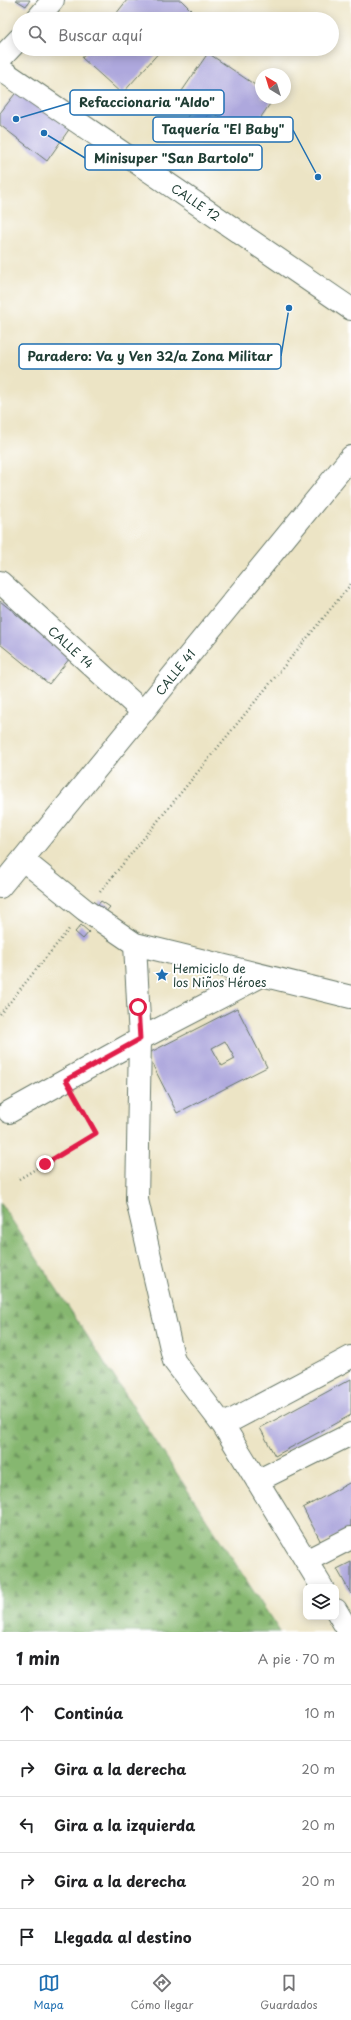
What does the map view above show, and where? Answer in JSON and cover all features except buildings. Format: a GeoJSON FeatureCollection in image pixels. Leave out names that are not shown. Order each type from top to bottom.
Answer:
{"type":"FeatureCollection","features":[{"type":"Feature","properties":{"kind":"main road"},"geometry":{"type":"LineString","coordinates":[[43,12],[54,0]]}},
{"type":"Feature","properties":{"kind":"main road"},"geometry":{"type":"LineString","coordinates":[[0,59],[12,46]]}},
{"type":"Feature","properties":{"kind":"main road","name":"CALLE 12"},"geometry":{"type":"LineString","coordinates":[[0,69],[326,290],[351,309]]}},
{"type":"Feature","properties":{"kind":"main road"},"geometry":{"type":"LineString","coordinates":[[326,290],[351,298]]}},
{"type":"Feature","properties":{"kind":"main road"},"geometry":{"type":"LineString","coordinates":[[326,290],[351,323]]}},
{"type":"Feature","properties":{"kind":"main road","name":"CALLE 41"},"geometry":{"type":"LineString","coordinates":[[0,887],[348,460]]}},
{"type":"Feature","properties":{"kind":"main road","name":"CALLE 14"},"geometry":{"type":"LineString","coordinates":[[0,582],[143,712]]}},
{"type":"Feature","properties":{"kind":"main road"},"geometry":{"type":"LineString","coordinates":[[23,860],[85,910],[135,944],[260,976],[351,997]]}},
{"type":"Feature","properties":{"kind":"main road"},"geometry":{"type":"LineString","coordinates":[[135,944],[140,1039],[137,1200],[174,1361],[223,1425],[320,1584]]}},
{"type":"Feature","properties":{"kind":"main road"},"geometry":{"type":"LineString","coordinates":[[9,1112],[140,1039],[260,976]]}},
{"type":"Feature","properties":{"kind":"main road"},"geometry":{"type":"LineString","coordinates":[[223,1425],[351,1357]]}},
{"type":"Feature","properties":{"kind":"main road"},"geometry":{"type":"LineString","coordinates":[[257,1481],[351,1434]]}},
{"type":"Feature","properties":{"kind":"main road"},"geometry":{"type":"LineString","coordinates":[[306,1560],[351,1538]]}},
{"type":"Feature","properties":{"kind":"path"},"geometry":{"type":"LineString","coordinates":[[0,1014],[351,584]]}},
{"type":"Feature","properties":{"kind":"path"},"geometry":{"type":"LineString","coordinates":[[19,1179],[96,1133],[66,1080]]}},
{"type":"Feature","properties":{"kind":"green space"},"geometry":{"type":"Polygon","coordinates":[[[0,1202],[280,1632],[0,1632],[0,1202]]]}},
{"type":"Feature","properties":{"kind":"place","name":"Refaccionaria \"Aldo\""},"geometry":{"type":"Point","coordinates":[16,119]}},
{"type":"Feature","properties":{"kind":"place","name":"Minisuper \"San Bartolo\""},"geometry":{"type":"Point","coordinates":[44,133]}},
{"type":"Feature","properties":{"kind":"place","name":"Taquería \"El Baby\""},"geometry":{"type":"Point","coordinates":[318,177]}},
{"type":"Feature","properties":{"kind":"place","name":"Paradero: Va y Ven 32/a Zona Militar"},"geometry":{"type":"Point","coordinates":[289,308]}},
{"type":"Feature","properties":{"kind":"place","name":"Hemiciclo de los Niños Héroes"},"geometry":{"type":"Point","coordinates":[162,975]}},
{"type":"Feature","properties":{"kind":"route"},"geometry":{"type":"LineString","coordinates":[[45,1164],[96,1133],[66,1080],[140,1039],[138,1007]]}}]}
